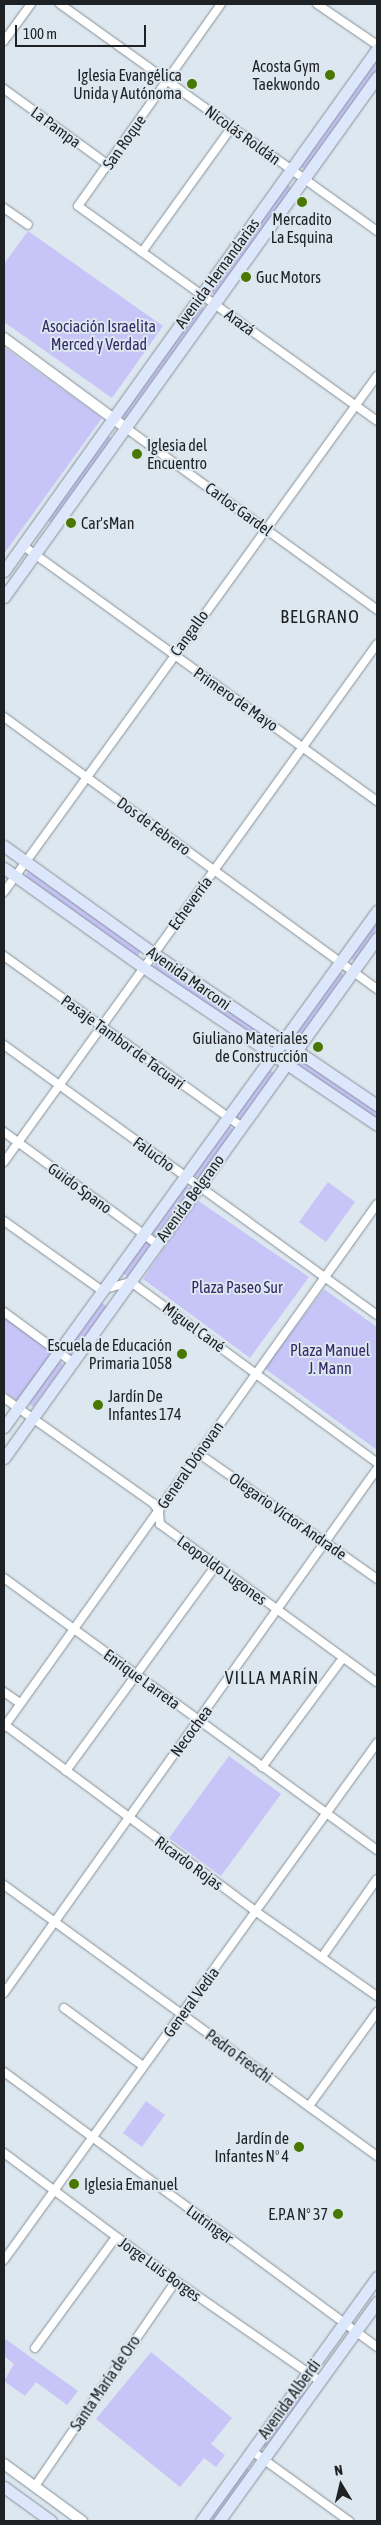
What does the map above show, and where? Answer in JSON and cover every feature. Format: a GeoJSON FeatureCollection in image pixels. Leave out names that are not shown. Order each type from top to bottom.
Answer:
{"type":"FeatureCollection","features":[{"type":"Feature","properties":{"kind":"main road","name":"Avenida Hernandarias"},"geometry":{"type":"LineString","coordinates":[[4,570],[377,49]]}},
{"type":"Feature","properties":{"kind":"main road","name":"Avenida Hernandarias"},"geometry":{"type":"LineString","coordinates":[[4,597],[377,78]]}},
{"type":"Feature","properties":{"kind":"main road","name":"Avenida Marconi"},"geometry":{"type":"LineString","coordinates":[[4,846],[153,953],[296,1052],[377,1105]]}},
{"type":"Feature","properties":{"kind":"main road","name":"Avenida Marconi"},"geometry":{"type":"LineString","coordinates":[[4,868],[272,1056],[377,1125]]}},
{"type":"Feature","properties":{"kind":"main road","name":"Avenida Belgrano"},"geometry":{"type":"LineString","coordinates":[[4,1427],[59,1353],[101,1290],[229,1117],[377,911]]}},
{"type":"Feature","properties":{"kind":"main road","name":"Avenida Belgrano"},"geometry":{"type":"LineString","coordinates":[[4,1458],[377,938]]}},
{"type":"Feature","properties":{"kind":"main road","name":"Avenida Alberdi"},"geometry":{"type":"LineString","coordinates":[[200,2521],[377,2277]]}},
{"type":"Feature","properties":{"kind":"main road","name":"Avenida Alberdi"},"geometry":{"type":"LineString","coordinates":[[219,2521],[377,2302]]}},
{"type":"Feature","properties":{"kind":"main road"},"geometry":{"type":"LineString","coordinates":[[4,2487],[51,2521]]}},
{"type":"Feature","properties":{"kind":"street"},"geometry":{"type":"LineString","coordinates":[[4,41],[31,4]]}},
{"type":"Feature","properties":{"kind":"street","name":"Nicolás Roldán"},"geometry":{"type":"LineString","coordinates":[[60,4],[168,80],[231,128],[306,178],[377,231]]}},
{"type":"Feature","properties":{"kind":"street","name":"San Roque"},"geometry":{"type":"LineString","coordinates":[[78,206],[221,4]]}},
{"type":"Feature","properties":{"kind":"street"},"geometry":{"type":"LineString","coordinates":[[317,4],[377,45]]}},
{"type":"Feature","properties":{"kind":"street","name":"La Pampa"},"geometry":{"type":"LineString","coordinates":[[4,89],[107,164]]}},
{"type":"Feature","properties":{"kind":"street"},"geometry":{"type":"LineString","coordinates":[[142,252],[231,128]]}},
{"type":"Feature","properties":{"kind":"street","name":"Arazá"},"geometry":{"type":"LineString","coordinates":[[78,206],[377,421]]}},
{"type":"Feature","properties":{"kind":"street"},"geometry":{"type":"LineString","coordinates":[[4,208],[28,225]]}},
{"type":"Feature","properties":{"kind":"street","name":"Carlos Gardel"},"geometry":{"type":"LineString","coordinates":[[4,338],[377,610]]}},
{"type":"Feature","properties":{"kind":"street","name":"Cangallo"},"geometry":{"type":"LineString","coordinates":[[4,892],[87,778],[173,654],[377,376]]}},
{"type":"Feature","properties":{"kind":"street","name":"Primero de Mayo"},"geometry":{"type":"LineString","coordinates":[[22,545],[377,801]]}},
{"type":"Feature","properties":{"kind":"street","name":"Echeverría"},"geometry":{"type":"LineString","coordinates":[[4,1162],[58,1084],[377,644]]}},
{"type":"Feature","properties":{"kind":"street","name":"Dos de Febrero"},"geometry":{"type":"LineString","coordinates":[[4,717],[377,989]]}},
{"type":"Feature","properties":{"kind":"street","name":"Pasaje Tambor de Tacuarí"},"geometry":{"type":"LineString","coordinates":[[4,956],[242,1127]]}},
{"type":"Feature","properties":{"kind":"street","name":"Falucho"},"geometry":{"type":"LineString","coordinates":[[4,1045],[377,1315]]}},
{"type":"Feature","properties":{"kind":"street","name":"Guido Spano"},"geometry":{"type":"LineString","coordinates":[[4,1132],[156,1244]]}},
{"type":"Feature","properties":{"kind":"street","name":"General Dónovan"},"geometry":{"type":"LineString","coordinates":[[4,1726],[377,1204]]}},
{"type":"Feature","properties":{"kind":"street"},"geometry":{"type":"LineString","coordinates":[[4,1221],[101,1290],[131,1282]]}},
{"type":"Feature","properties":{"kind":"street","name":"Miguel Cané"},"geometry":{"type":"LineString","coordinates":[[131,1282],[257,1372],[377,1463]]}},
{"type":"Feature","properties":{"kind":"street"},"geometry":{"type":"LineString","coordinates":[[4,1312],[72,1362]]}},
{"type":"Feature","properties":{"kind":"street","name":"Leopoldo Lugones"},"geometry":{"type":"LineString","coordinates":[[4,1398],[158,1511],[160,1524],[377,1682]]}},
{"type":"Feature","properties":{"kind":"street","name":"Olegario Víctor Andrade"},"geometry":{"type":"LineString","coordinates":[[198,1453],[377,1579]]}},
{"type":"Feature","properties":{"kind":"street","name":"Necochea"},"geometry":{"type":"LineString","coordinates":[[4,1993],[278,1611],[377,1469]]}},
{"type":"Feature","properties":{"kind":"street"},"geometry":{"type":"LineString","coordinates":[[66,1771],[216,1565]]}},
{"type":"Feature","properties":{"kind":"street"},"geometry":{"type":"LineString","coordinates":[[4,1590],[6,1580]]}},
{"type":"Feature","properties":{"kind":"street","name":"Enrique Larreta"},"geometry":{"type":"LineString","coordinates":[[6,1580],[377,1850]]}},
{"type":"Feature","properties":{"kind":"street"},"geometry":{"type":"LineString","coordinates":[[262,1767],[343,1658]]}},
{"type":"Feature","properties":{"kind":"street"},"geometry":{"type":"LineString","coordinates":[[4,1692],[20,1704]]}},
{"type":"Feature","properties":{"kind":"street","name":"Ricardo Rojas"},"geometry":{"type":"LineString","coordinates":[[4,1726],[255,1911],[377,1996]]}},
{"type":"Feature","properties":{"kind":"street","name":"General Vedia"},"geometry":{"type":"LineString","coordinates":[[4,2260],[377,1743]]}},
{"type":"Feature","properties":{"kind":"street"},"geometry":{"type":"LineString","coordinates":[[322,1957],[377,1879]]}},
{"type":"Feature","properties":{"kind":"street","name":"Pedro Freschi"},"geometry":{"type":"LineString","coordinates":[[4,1885],[377,2156]]}},
{"type":"Feature","properties":{"kind":"street"},"geometry":{"type":"LineString","coordinates":[[64,2008],[143,2066]]}},
{"type":"Feature","properties":{"kind":"street"},"geometry":{"type":"LineString","coordinates":[[309,2106],[377,2012]]}},
{"type":"Feature","properties":{"kind":"street","name":"Lutringer"},"geometry":{"type":"LineString","coordinates":[[4,2072],[377,2347]]}},
{"type":"Feature","properties":{"kind":"street","name":"Jorge Luis Borges"},"geometry":{"type":"LineString","coordinates":[[4,2152],[176,2281],[320,2381]]}},
{"type":"Feature","properties":{"kind":"street"},"geometry":{"type":"LineString","coordinates":[[35,2348],[116,2236]]}},
{"type":"Feature","properties":{"kind":"street","name":"Santa María de Oro"},"geometry":{"type":"LineString","coordinates":[[35,2486],[176,2281]]}},
{"type":"Feature","properties":{"kind":"street"},"geometry":{"type":"LineString","coordinates":[[252,2451],[349,2521]]}},
{"type":"Feature","properties":{"kind":"street"},"geometry":{"type":"LineString","coordinates":[[4,2464],[82,2521]]}},
{"type":"Feature","properties":{"kind":"green space"},"geometry":{"type":"Polygon","coordinates":[[[377,60],[377,71],[305,170],[298,165],[377,60]]]}},
{"type":"Feature","properties":{"kind":"green space"},"geometry":{"type":"Polygon","coordinates":[[[287,184],[293,189],[215,295],[209,291],[287,184]]]}},
{"type":"Feature","properties":{"kind":"green space","name":"Asociación Israelita Merced y Verdad"},"geometry":{"type":"Polygon","coordinates":[[[28,231],[163,326],[112,398],[4,322],[4,264],[28,231]]]}},
{"type":"Feature","properties":{"kind":"green space"},"geometry":{"type":"Polygon","coordinates":[[[198,304],[204,309],[125,419],[119,414],[198,304]]]}},
{"type":"Feature","properties":{"kind":"green space"},"geometry":{"type":"Polygon","coordinates":[[[4,347],[102,418],[4,554],[4,347]]]}},
{"type":"Feature","properties":{"kind":"green space"},"geometry":{"type":"Polygon","coordinates":[[[106,434],[112,439],[51,522],[45,518],[106,434]]]}},
{"type":"Feature","properties":{"kind":"green space"},"geometry":{"type":"Polygon","coordinates":[[[29,870],[142,950],[137,957],[24,877],[29,870]]]}},
{"type":"Feature","properties":{"kind":"green space"},"geometry":{"type":"Polygon","coordinates":[[[377,918],[377,929],[355,961],[349,957],[377,918]]]}},
{"type":"Feature","properties":{"kind":"green space"},"geometry":{"type":"Polygon","coordinates":[[[158,960],[271,1038],[267,1045],[153,967],[158,960]]]}},
{"type":"Feature","properties":{"kind":"green space"},"geometry":{"type":"Polygon","coordinates":[[[339,971],[344,975],[296,1042],[291,1038],[339,971]]]}},
{"type":"Feature","properties":{"kind":"green space"},"geometry":{"type":"Polygon","coordinates":[[[301,1057],[377,1109],[377,1119],[296,1064],[301,1057]]]}},
{"type":"Feature","properties":{"kind":"green space"},"geometry":{"type":"Polygon","coordinates":[[[269,1069],[274,1073],[239,1121],[233,1118],[269,1069]]]}},
{"type":"Feature","properties":{"kind":"green space"},"geometry":{"type":"Polygon","coordinates":[[[228,1125],[234,1130],[199,1179],[192,1174],[228,1125]]]}},
{"type":"Feature","properties":{"kind":"green space"},"geometry":{"type":"Polygon","coordinates":[[[328,1182],[355,1202],[326,1242],[299,1222],[328,1182]]]}},
{"type":"Feature","properties":{"kind":"green space"},"geometry":{"type":"Polygon","coordinates":[[[184,1184],[190,1188],[155,1237],[149,1232],[184,1184]]]}},
{"type":"Feature","properties":{"kind":"green space","name":"Plaza Paseo Sur"},"geometry":{"type":"Polygon","coordinates":[[[197,1200],[309,1277],[250,1358],[143,1279],[197,1200]]]}},
{"type":"Feature","properties":{"kind":"green space"},"geometry":{"type":"Polygon","coordinates":[[[145,1240],[151,1245],[128,1277],[121,1272],[145,1240]]]}},
{"type":"Feature","properties":{"kind":"green space","name":"Plaza Manuel J. Mann"},"geometry":{"type":"Polygon","coordinates":[[[324,1289],[377,1327],[377,1450],[264,1368],[324,1289]]]}},
{"type":"Feature","properties":{"kind":"green space"},"geometry":{"type":"Polygon","coordinates":[[[102,1303],[108,1307],[73,1356],[66,1352],[102,1303]]]}},
{"type":"Feature","properties":{"kind":"green space"},"geometry":{"type":"Polygon","coordinates":[[[4,1317],[53,1352],[17,1401],[4,1391],[4,1317]]]}},
{"type":"Feature","properties":{"kind":"green space"},"geometry":{"type":"Polygon","coordinates":[[[60,1361],[64,1365],[33,1407],[28,1403],[60,1361]]]}},
{"type":"Feature","properties":{"kind":"green space"},"geometry":{"type":"Polygon","coordinates":[[[229,1756],[281,1794],[221,1876],[169,1838],[229,1756]]]}},
{"type":"Feature","properties":{"kind":"green space"},"geometry":{"type":"Polygon","coordinates":[[[146,2101],[165,2115],[142,2147],[123,2133],[146,2101]]]}},
{"type":"Feature","properties":{"kind":"green space"},"geometry":{"type":"Polygon","coordinates":[[[4,2338],[78,2391],[67,2405],[36,2382],[25,2396],[4,2381],[14,2364],[4,2356],[4,2338]]]}},
{"type":"Feature","properties":{"kind":"green space"},"geometry":{"type":"Polygon","coordinates":[[[151,2352],[232,2418],[211,2444],[225,2455],[216,2467],[204,2458],[180,2487],[96,2419],[151,2352]]]}},
{"type":"Feature","properties":{"kind":"green space"},"geometry":{"type":"Polygon","coordinates":[[[302,2390],[306,2393],[265,2448],[261,2445],[302,2390]]]}},
{"type":"Feature","properties":{"kind":"green space"},"geometry":{"type":"Polygon","coordinates":[[[246,2467],[249,2470],[213,2521],[207,2521],[246,2467]]]}},
{"type":"Feature","properties":{"kind":"place","name":"Acosta Gym Taekwondo"},"geometry":{"type":"Point","coordinates":[330,75]}},
{"type":"Feature","properties":{"kind":"place","name":"Iglesia Evangélica Unida y Autónoma"},"geometry":{"type":"Point","coordinates":[192,84]}},
{"type":"Feature","properties":{"kind":"place","name":"Mercadito La Esquina"},"geometry":{"type":"Point","coordinates":[302,202]}},
{"type":"Feature","properties":{"kind":"place","name":"Guc Motors"},"geometry":{"type":"Point","coordinates":[246,277]}},
{"type":"Feature","properties":{"kind":"place","name":"Iglesia del Encuentro"},"geometry":{"type":"Point","coordinates":[137,454]}},
{"type":"Feature","properties":{"kind":"place","name":"Car'sMan"},"geometry":{"type":"Point","coordinates":[71,523]}},
{"type":"Feature","properties":{"kind":"place","name":"Giuliano Materiales de Construcción"},"geometry":{"type":"Point","coordinates":[318,1047]}},
{"type":"Feature","properties":{"kind":"place","name":"Escuela de Educación Primaria 1058"},"geometry":{"type":"Point","coordinates":[182,1354]}},
{"type":"Feature","properties":{"kind":"place","name":"Jardín De Infantes 174"},"geometry":{"type":"Point","coordinates":[98,1405]}},
{"type":"Feature","properties":{"kind":"place","name":"Jardín de Infantes Nº 4"},"geometry":{"type":"Point","coordinates":[299,2147]}},
{"type":"Feature","properties":{"kind":"place","name":"Iglesia Emanuel"},"geometry":{"type":"Point","coordinates":[74,2184]}},
{"type":"Feature","properties":{"kind":"place","name":"E.P.A N° 37"},"geometry":{"type":"Point","coordinates":[338,2214]}},
{"type":"Feature","properties":{"kind":"district","name":"BELGRANO"},"geometry":{"type":"Point","coordinates":[320,617]}},
{"type":"Feature","properties":{"kind":"district","name":"VILLA MARÍN"},"geometry":{"type":"Point","coordinates":[272,1678]}}]}
